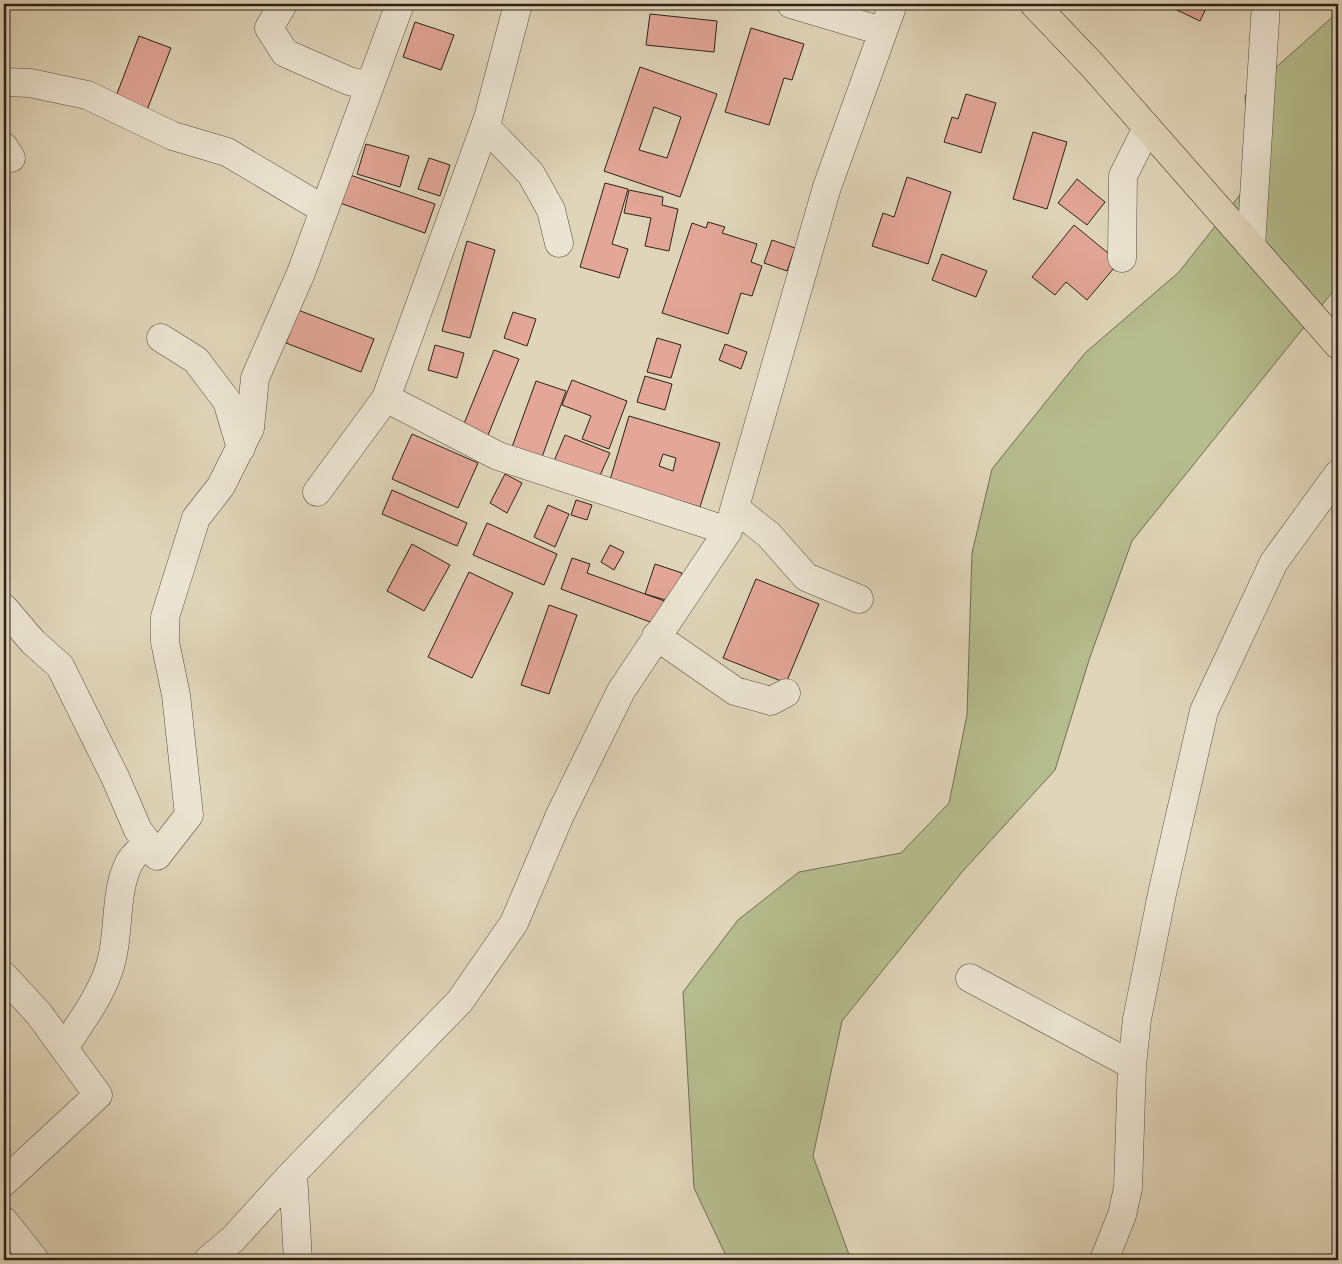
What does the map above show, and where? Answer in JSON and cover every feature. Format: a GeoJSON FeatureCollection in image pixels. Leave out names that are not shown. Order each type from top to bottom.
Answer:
{"type":"FeatureCollection","features":[{"type":"Feature","properties":{"kind":"main road"},"geometry":{"type":"LineString","coordinates":[[1034,4],[1147,128],[1338,345]]}},
{"type":"Feature","properties":{"kind":"street"},"geometry":{"type":"LineString","coordinates":[[283,4],[269,28],[285,53],[349,82],[369,86]]}},
{"type":"Feature","properties":{"kind":"street"},"geometry":{"type":"LineString","coordinates":[[4,608],[33,642],[60,666],[115,777],[138,830],[158,856],[189,815],[176,695],[165,642],[165,617],[196,518],[221,486],[250,428],[255,378],[301,273],[400,4]]}},
{"type":"Feature","properties":{"kind":"street"},"geometry":{"type":"LineString","coordinates":[[317,492],[386,398],[485,126],[518,4]]}},
{"type":"Feature","properties":{"kind":"street"},"geometry":{"type":"LineString","coordinates":[[791,4],[882,31]]}},
{"type":"Feature","properties":{"kind":"street"},"geometry":{"type":"LineString","coordinates":[[208,1260],[233,1239],[293,1173],[460,1001],[514,923],[560,815],[621,691],[731,520],[827,186],[892,4]]}},
{"type":"Feature","properties":{"kind":"street"},"geometry":{"type":"LineString","coordinates":[[1251,246],[1266,4]]}},
{"type":"Feature","properties":{"kind":"street"},"geometry":{"type":"LineString","coordinates":[[4,82],[30,83],[87,95],[173,136],[227,152],[324,209]]}},
{"type":"Feature","properties":{"kind":"street"},"geometry":{"type":"LineString","coordinates":[[485,126],[531,174],[551,210],[559,243]]}},
{"type":"Feature","properties":{"kind":"street"},"geometry":{"type":"LineString","coordinates":[[1122,258],[1123,176],[1147,128]]}},
{"type":"Feature","properties":{"kind":"street"},"geometry":{"type":"LineString","coordinates":[[161,338],[196,360],[227,401],[241,448]]}},
{"type":"Feature","properties":{"kind":"street"},"geometry":{"type":"LineString","coordinates":[[386,398],[498,456],[731,520],[769,536],[806,576],[858,599]]}},
{"type":"Feature","properties":{"kind":"street"},"geometry":{"type":"LineString","coordinates":[[1104,1260],[1122,1216],[1128,1188],[1132,1065],[1137,1019],[1160,904],[1204,712],[1274,562],[1338,474]]}},
{"type":"Feature","properties":{"kind":"street"},"geometry":{"type":"LineString","coordinates":[[656,636],[735,691],[771,701],[786,693]]}},
{"type":"Feature","properties":{"kind":"street"},"geometry":{"type":"LineString","coordinates":[[64,1048],[97,999],[109,970],[122,887],[129,862],[148,843]]}},
{"type":"Feature","properties":{"kind":"street"},"geometry":{"type":"LineString","coordinates":[[4,976],[39,1014],[98,1095],[4,1182]]}},
{"type":"Feature","properties":{"kind":"street"},"geometry":{"type":"LineString","coordinates":[[970,978],[1132,1065]]}},
{"type":"Feature","properties":{"kind":"street"},"geometry":{"type":"LineString","coordinates":[[293,1173],[298,1260]]}},
{"type":"Feature","properties":{"kind":"street"},"geometry":{"type":"LineString","coordinates":[[4,1221],[35,1260]]}},
{"type":"Feature","properties":{"kind":"green space"},"geometry":{"type":"Polygon","coordinates":[[[1338,12],[1338,285],[1132,541],[1090,657],[1055,770],[962,872],[842,1021],[813,1156],[851,1260],[728,1260],[694,1188],[683,992],[738,920],[799,872],[901,853],[949,803],[967,715],[972,553],[992,469],[1085,353],[1179,272],[1250,182],[1245,95],[1338,12]]]}},
{"type":"Feature","properties":{"kind":"building"},"geometry":{"type":"Polygon","coordinates":[[[1164,4],[1208,4],[1200,21],[1164,4]]]}},
{"type":"Feature","properties":{"kind":"building"},"geometry":{"type":"Polygon","coordinates":[[[650,14],[717,21],[714,52],[646,45],[650,14]]]}},
{"type":"Feature","properties":{"kind":"building"},"geometry":{"type":"Polygon","coordinates":[[[415,22],[454,35],[441,70],[403,57],[415,22]]]}},
{"type":"Feature","properties":{"kind":"building"},"geometry":{"type":"Polygon","coordinates":[[[751,28],[804,44],[792,80],[784,78],[769,125],[725,112],[751,28]]]}},
{"type":"Feature","properties":{"kind":"building"},"geometry":{"type":"Polygon","coordinates":[[[139,36],[171,48],[147,110],[115,99],[139,36]]]}},
{"type":"Feature","properties":{"kind":"building"},"geometry":{"type":"Polygon","coordinates":[[[640,67],[717,94],[680,197],[604,171],[640,67]],[[654,107],[639,150],[667,158],[681,117],[654,107]]]}},
{"type":"Feature","properties":{"kind":"building"},"geometry":{"type":"Polygon","coordinates":[[[966,94],[996,103],[981,153],[944,142],[952,117],[958,119],[966,94]]]}},
{"type":"Feature","properties":{"kind":"building"},"geometry":{"type":"Polygon","coordinates":[[[1033,132],[1067,142],[1047,209],[1013,199],[1033,132]]]}},
{"type":"Feature","properties":{"kind":"building"},"geometry":{"type":"Polygon","coordinates":[[[366,144],[409,156],[400,187],[357,174],[366,144]]]}},
{"type":"Feature","properties":{"kind":"building"},"geometry":{"type":"Polygon","coordinates":[[[429,158],[450,165],[440,196],[418,189],[429,158]]]}},
{"type":"Feature","properties":{"kind":"building"},"geometry":{"type":"Polygon","coordinates":[[[350,175],[435,204],[425,233],[340,203],[350,175]]]}},
{"type":"Feature","properties":{"kind":"building"},"geometry":{"type":"Polygon","coordinates":[[[907,177],[951,192],[928,264],[872,246],[883,213],[894,217],[907,177]]]}},
{"type":"Feature","properties":{"kind":"building"},"geometry":{"type":"Polygon","coordinates":[[[1077,179],[1105,202],[1087,225],[1058,203],[1077,179]]]}},
{"type":"Feature","properties":{"kind":"building"},"geometry":{"type":"Polygon","coordinates":[[[605,183],[628,189],[612,244],[628,249],[619,278],[580,267],[605,183]]]}},
{"type":"Feature","properties":{"kind":"building"},"geometry":{"type":"Polygon","coordinates":[[[629,190],[663,197],[662,205],[678,209],[669,251],[645,246],[651,218],[624,213],[629,190]]]}},
{"type":"Feature","properties":{"kind":"building"},"geometry":{"type":"Polygon","coordinates":[[[708,222],[725,227],[722,233],[757,244],[751,262],[762,266],[752,296],[741,293],[728,334],[662,313],[692,223],[706,228],[708,222]]]}},
{"type":"Feature","properties":{"kind":"building"},"geometry":{"type":"Polygon","coordinates":[[[1074,225],[1119,262],[1087,300],[1066,282],[1055,295],[1032,277],[1074,225]]]}},
{"type":"Feature","properties":{"kind":"building"},"geometry":{"type":"Polygon","coordinates":[[[772,240],[795,248],[787,271],[764,263],[772,240]]]}},
{"type":"Feature","properties":{"kind":"building"},"geometry":{"type":"Polygon","coordinates":[[[467,241],[495,250],[470,338],[442,331],[467,241]]]}},
{"type":"Feature","properties":{"kind":"building"},"geometry":{"type":"Polygon","coordinates":[[[942,254],[987,271],[976,297],[932,280],[942,254]]]}},
{"type":"Feature","properties":{"kind":"building"},"geometry":{"type":"Polygon","coordinates":[[[298,310],[374,339],[361,372],[286,343],[298,310]]]}},
{"type":"Feature","properties":{"kind":"building"},"geometry":{"type":"Polygon","coordinates":[[[513,312],[536,319],[527,346],[504,338],[513,312]]]}},
{"type":"Feature","properties":{"kind":"building"},"geometry":{"type":"Polygon","coordinates":[[[657,338],[681,345],[671,378],[647,372],[657,338]]]}},
{"type":"Feature","properties":{"kind":"building"},"geometry":{"type":"Polygon","coordinates":[[[725,344],[747,352],[741,369],[719,360],[725,344]]]}},
{"type":"Feature","properties":{"kind":"building"},"geometry":{"type":"Polygon","coordinates":[[[435,345],[464,353],[457,378],[428,370],[435,345]]]}},
{"type":"Feature","properties":{"kind":"building"},"geometry":{"type":"Polygon","coordinates":[[[494,350],[519,359],[486,440],[461,431],[494,350]]]}},
{"type":"Feature","properties":{"kind":"building"},"geometry":{"type":"Polygon","coordinates":[[[645,376],[672,384],[665,410],[637,402],[645,376]]]}},
{"type":"Feature","properties":{"kind":"building"},"geometry":{"type":"Polygon","coordinates":[[[572,380],[627,401],[609,449],[582,439],[591,416],[562,405],[572,380]]]}},
{"type":"Feature","properties":{"kind":"building"},"geometry":{"type":"Polygon","coordinates":[[[536,381],[566,391],[542,457],[512,447],[536,381]]]}},
{"type":"Feature","properties":{"kind":"building"},"geometry":{"type":"Polygon","coordinates":[[[629,416],[720,443],[700,507],[610,480],[629,416]],[[663,454],[659,466],[673,471],[676,458],[663,454]]]}},
{"type":"Feature","properties":{"kind":"building"},"geometry":{"type":"Polygon","coordinates":[[[412,434],[478,463],[458,508],[392,479],[412,434]]]}},
{"type":"Feature","properties":{"kind":"building"},"geometry":{"type":"Polygon","coordinates":[[[565,435],[610,453],[598,480],[554,461],[565,435]]]}},
{"type":"Feature","properties":{"kind":"building"},"geometry":{"type":"Polygon","coordinates":[[[505,474],[522,483],[507,513],[490,503],[505,474]]]}},
{"type":"Feature","properties":{"kind":"building"},"geometry":{"type":"Polygon","coordinates":[[[392,490],[467,523],[457,546],[382,514],[392,490]]]}},
{"type":"Feature","properties":{"kind":"building"},"geometry":{"type":"Polygon","coordinates":[[[576,500],[592,505],[587,520],[571,515],[576,500]]]}},
{"type":"Feature","properties":{"kind":"building"},"geometry":{"type":"Polygon","coordinates":[[[548,505],[569,514],[555,547],[534,537],[548,505]]]}},
{"type":"Feature","properties":{"kind":"building"},"geometry":{"type":"Polygon","coordinates":[[[487,523],[557,554],[544,585],[473,555],[487,523]]]}},
{"type":"Feature","properties":{"kind":"building"},"geometry":{"type":"Polygon","coordinates":[[[412,544],[450,565],[424,611],[387,591],[412,544]]]}},
{"type":"Feature","properties":{"kind":"building"},"geometry":{"type":"Polygon","coordinates":[[[610,545],[624,552],[614,570],[601,562],[610,545]]]}},
{"type":"Feature","properties":{"kind":"building"},"geometry":{"type":"Polygon","coordinates":[[[572,558],[590,564],[587,573],[670,603],[661,626],[561,589],[572,558]]]}},
{"type":"Feature","properties":{"kind":"building"},"geometry":{"type":"Polygon","coordinates":[[[655,564],[682,573],[673,602],[645,594],[655,564]]]}},
{"type":"Feature","properties":{"kind":"building"},"geometry":{"type":"Polygon","coordinates":[[[469,572],[513,593],[472,678],[428,657],[469,572]]]}},
{"type":"Feature","properties":{"kind":"building"},"geometry":{"type":"Polygon","coordinates":[[[756,579],[819,604],[786,683],[723,658],[756,579]]]}},
{"type":"Feature","properties":{"kind":"building"},"geometry":{"type":"Polygon","coordinates":[[[549,605],[577,615],[549,694],[521,685],[549,605]]]}}]}
